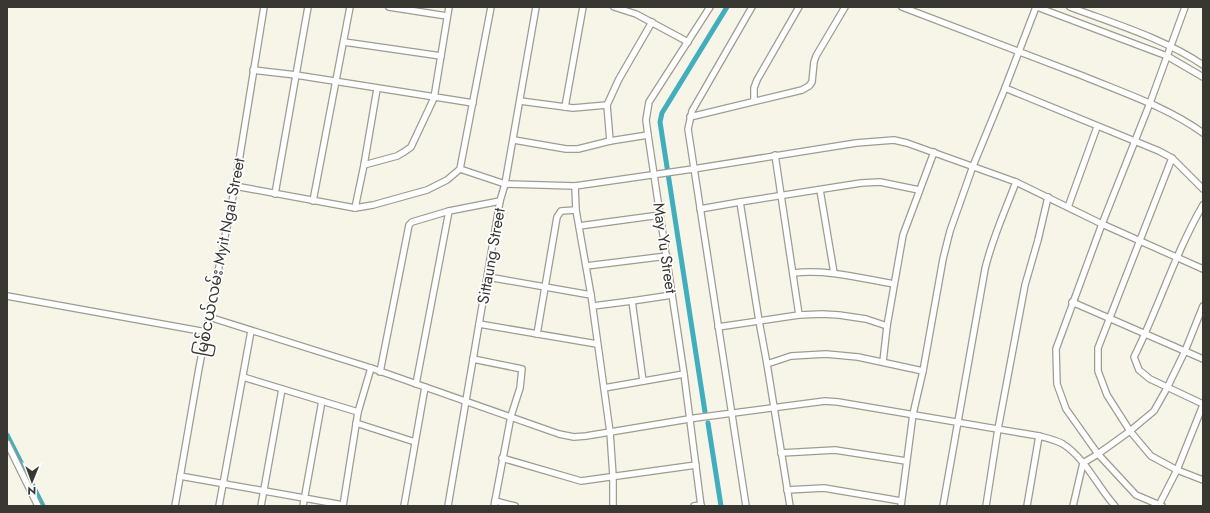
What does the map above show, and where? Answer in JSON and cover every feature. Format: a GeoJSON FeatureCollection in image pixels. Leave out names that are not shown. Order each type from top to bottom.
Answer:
{"type":"FeatureCollection","features":[{"type":"Feature","properties":{"kind":"street","name":"မြစ်ငယ်လမ်း Myit Ngal Street"},"geometry":{"type":"LineString","coordinates":[[175,506],[234,186],[264,7]]}},
{"type":"Feature","properties":{"kind":"street"},"geometry":{"type":"LineString","coordinates":[[275,194],[308,7]]}},
{"type":"Feature","properties":{"kind":"street"},"geometry":{"type":"LineString","coordinates":[[314,201],[350,7]]}},
{"type":"Feature","properties":{"kind":"street"},"geometry":{"type":"LineString","coordinates":[[389,7],[447,16]]}},
{"type":"Feature","properties":{"kind":"street"},"geometry":{"type":"LineString","coordinates":[[364,165],[397,156],[411,147],[434,98],[449,7]]}},
{"type":"Feature","properties":{"kind":"street"},"geometry":{"type":"LineString","coordinates":[[234,186],[355,208],[373,206],[427,190],[447,180],[460,169],[491,7]]}},
{"type":"Feature","properties":{"kind":"street","name":"Sittaung Street"},"geometry":{"type":"LineString","coordinates":[[448,506],[500,201],[506,184],[536,7]]}},
{"type":"Feature","properties":{"kind":"street"},"geometry":{"type":"LineString","coordinates":[[565,107],[583,7]]}},
{"type":"Feature","properties":{"kind":"street"},"geometry":{"type":"LineString","coordinates":[[614,7],[636,14],[688,42]]}},
{"type":"Feature","properties":{"kind":"street","name":"May Yu Street"},"geometry":{"type":"LineString","coordinates":[[701,506],[684,374],[646,120],[649,102],[710,7]]}},
{"type":"Feature","properties":{"kind":"street"},"geometry":{"type":"LineString","coordinates":[[746,506],[688,129],[692,111],[752,7]]}},
{"type":"Feature","properties":{"kind":"street"},"geometry":{"type":"LineString","coordinates":[[754,101],[754,88],[757,80],[799,7]]}},
{"type":"Feature","properties":{"kind":"street"},"geometry":{"type":"LineString","coordinates":[[690,117],[802,90],[809,86],[812,82],[816,56],[845,7]]}},
{"type":"Feature","properties":{"kind":"street"},"geometry":{"type":"LineString","coordinates":[[902,7],[1020,51],[1150,103],[1187,121],[1203,133]]}},
{"type":"Feature","properties":{"kind":"street"},"geometry":{"type":"LineString","coordinates":[[787,490],[824,488],[901,503],[913,414],[923,371],[946,245],[973,166],[1020,51],[1036,7],[1167,56],[1203,77]]}},
{"type":"Feature","properties":{"kind":"street"},"geometry":{"type":"LineString","coordinates":[[1070,7],[1143,35],[1170,47],[1203,65]]}},
{"type":"Feature","properties":{"kind":"street"},"geometry":{"type":"LineString","coordinates":[[1185,7],[1150,103],[1072,302],[1056,348],[1057,384],[1066,409],[1098,454],[1136,495],[1161,506],[1203,405],[1150,380],[1139,370],[1134,357],[1146,334],[1193,224],[1203,205]]}},
{"type":"Feature","properties":{"kind":"street"},"geometry":{"type":"LineString","coordinates":[[610,141],[607,105],[619,79],[652,22]]}},
{"type":"Feature","properties":{"kind":"street"},"geometry":{"type":"LineString","coordinates":[[344,42],[441,56]]}},
{"type":"Feature","properties":{"kind":"street"},"geometry":{"type":"LineString","coordinates":[[253,70],[296,75],[473,103]]}},
{"type":"Feature","properties":{"kind":"street"},"geometry":{"type":"LineString","coordinates":[[1005,88],[1097,127],[1135,140],[1160,151],[1172,158],[1203,189]]}},
{"type":"Feature","properties":{"kind":"street"},"geometry":{"type":"LineString","coordinates":[[355,208],[377,89]]}},
{"type":"Feature","properties":{"kind":"street"},"geometry":{"type":"LineString","coordinates":[[520,101],[565,107],[607,105]]}},
{"type":"Feature","properties":{"kind":"street"},"geometry":{"type":"LineString","coordinates":[[1068,206],[1097,127]]}},
{"type":"Feature","properties":{"kind":"street"},"geometry":{"type":"LineString","coordinates":[[514,140],[572,150],[648,134]]}},
{"type":"Feature","properties":{"kind":"street"},"geometry":{"type":"LineString","coordinates":[[460,169],[506,184],[574,186],[675,172],[856,142],[894,140],[934,152],[1016,182],[1068,206],[1102,224],[1203,269]]}},
{"type":"Feature","properties":{"kind":"street"},"geometry":{"type":"LineString","coordinates":[[884,362],[887,326],[903,235],[934,152]]}},
{"type":"Feature","properties":{"kind":"street"},"geometry":{"type":"LineString","coordinates":[[775,155],[800,315]]}},
{"type":"Feature","properties":{"kind":"street"},"geometry":{"type":"LineString","coordinates":[[1172,158],[1098,348],[1098,371],[1107,395],[1130,431],[1151,456],[1177,470],[1203,480]]}},
{"type":"Feature","properties":{"kind":"street"},"geometry":{"type":"LineString","coordinates":[[700,209],[861,183],[880,182],[919,190]]}},
{"type":"Feature","properties":{"kind":"street"},"geometry":{"type":"LineString","coordinates":[[943,506],[988,256],[1016,182]]}},
{"type":"Feature","properties":{"kind":"street"},"geometry":{"type":"LineString","coordinates":[[574,186],[576,210],[593,306],[610,432],[613,476],[613,506]]}},
{"type":"Feature","properties":{"kind":"street"},"geometry":{"type":"LineString","coordinates":[[820,190],[834,273]]}},
{"type":"Feature","properties":{"kind":"street"},"geometry":{"type":"LineString","coordinates":[[986,506],[998,429],[1025,285],[1048,197]]}},
{"type":"Feature","properties":{"kind":"street"},"geometry":{"type":"LineString","coordinates":[[380,372],[408,228],[412,222],[449,211],[500,201]]}},
{"type":"Feature","properties":{"kind":"street"},"geometry":{"type":"LineString","coordinates":[[740,202],[790,506]]}},
{"type":"Feature","properties":{"kind":"street"},"geometry":{"type":"LineString","coordinates":[[537,334],[557,217],[561,211],[576,210]]}},
{"type":"Feature","properties":{"kind":"street"},"geometry":{"type":"LineString","coordinates":[[416,384],[449,211]]}},
{"type":"Feature","properties":{"kind":"street"},"geometry":{"type":"LineString","coordinates":[[579,226],[660,215]]}},
{"type":"Feature","properties":{"kind":"street"},"geometry":{"type":"LineString","coordinates":[[586,266],[667,256]]}},
{"type":"Feature","properties":{"kind":"street"},"geometry":{"type":"LineString","coordinates":[[793,273],[834,273],[894,284]]}},
{"type":"Feature","properties":{"kind":"street"},"geometry":{"type":"LineString","coordinates":[[488,276],[591,295]]}},
{"type":"Feature","properties":{"kind":"street"},"geometry":{"type":"LineString","coordinates":[[593,306],[672,295]]}},
{"type":"Feature","properties":{"kind":"street"},"geometry":{"type":"LineString","coordinates":[[7,296],[206,332]]}},
{"type":"Feature","properties":{"kind":"street"},"geometry":{"type":"LineString","coordinates":[[632,301],[643,381]]}},
{"type":"Feature","properties":{"kind":"street"},"geometry":{"type":"LineString","coordinates":[[1072,302],[1203,359]]}},
{"type":"Feature","properties":{"kind":"street"},"geometry":{"type":"LineString","coordinates":[[1073,506],[1083,463],[1130,431],[1154,411],[1168,388],[1201,315],[1203,306]]}},
{"type":"Feature","properties":{"kind":"street"},"geometry":{"type":"LineString","coordinates":[[718,327],[800,315],[822,314],[866,319],[887,326]]}},
{"type":"Feature","properties":{"kind":"street"},"geometry":{"type":"LineString","coordinates":[[209,317],[372,368],[559,434],[574,437],[690,419],[825,401],[913,414],[1039,436],[1061,443],[1074,452],[1115,506]]}},
{"type":"Feature","properties":{"kind":"street"},"geometry":{"type":"LineString","coordinates":[[480,324],[597,344]]}},
{"type":"Feature","properties":{"kind":"street"},"geometry":{"type":"LineString","coordinates":[[219,506],[251,331]]}},
{"type":"Feature","properties":{"kind":"street"},"geometry":{"type":"LineString","coordinates":[[767,364],[791,356],[826,354],[858,357],[923,371]]}},
{"type":"Feature","properties":{"kind":"street"},"geometry":{"type":"LineString","coordinates":[[473,359],[522,369],[520,388],[511,416],[494,504],[514,506]]}},
{"type":"Feature","properties":{"kind":"street"},"geometry":{"type":"LineString","coordinates":[[180,476],[343,506],[358,412],[372,368]]}},
{"type":"Feature","properties":{"kind":"street"},"geometry":{"type":"LineString","coordinates":[[604,388],[684,374]]}},
{"type":"Feature","properties":{"kind":"street"},"geometry":{"type":"LineString","coordinates":[[243,377],[358,412]]}},
{"type":"Feature","properties":{"kind":"street"},"geometry":{"type":"LineString","coordinates":[[404,506],[425,387]]}},
{"type":"Feature","properties":{"kind":"street"},"geometry":{"type":"LineString","coordinates":[[261,506],[282,389]]}},
{"type":"Feature","properties":{"kind":"street"},"geometry":{"type":"LineString","coordinates":[[303,506],[322,401]]}},
{"type":"Feature","properties":{"kind":"street"},"geometry":{"type":"LineString","coordinates":[[356,423],[415,442]]}},
{"type":"Feature","properties":{"kind":"street"},"geometry":{"type":"LineString","coordinates":[[1027,506],[1039,436]]}},
{"type":"Feature","properties":{"kind":"street"},"geometry":{"type":"LineString","coordinates":[[7,443],[38,506]]}},
{"type":"Feature","properties":{"kind":"street"},"geometry":{"type":"LineString","coordinates":[[781,453],[835,450],[906,461]]}},
{"type":"Feature","properties":{"kind":"street"},"geometry":{"type":"LineString","coordinates":[[502,458],[581,481],[696,465]]}},
{"type":"Feature","properties":{"kind":"street"},"geometry":{"type":"LineString","coordinates":[[694,506],[701,506]]}},
{"type":"Feature","properties":{"kind":"waterway"},"geometry":{"type":"LineString","coordinates":[[705,412],[660,122],[662,113],[727,7]]}},
{"type":"Feature","properties":{"kind":"waterway"},"geometry":{"type":"LineString","coordinates":[[708,423],[721,506]]}},
{"type":"Feature","properties":{"kind":"waterway"},"geometry":{"type":"LineString","coordinates":[[7,435],[43,506]]}}]}
